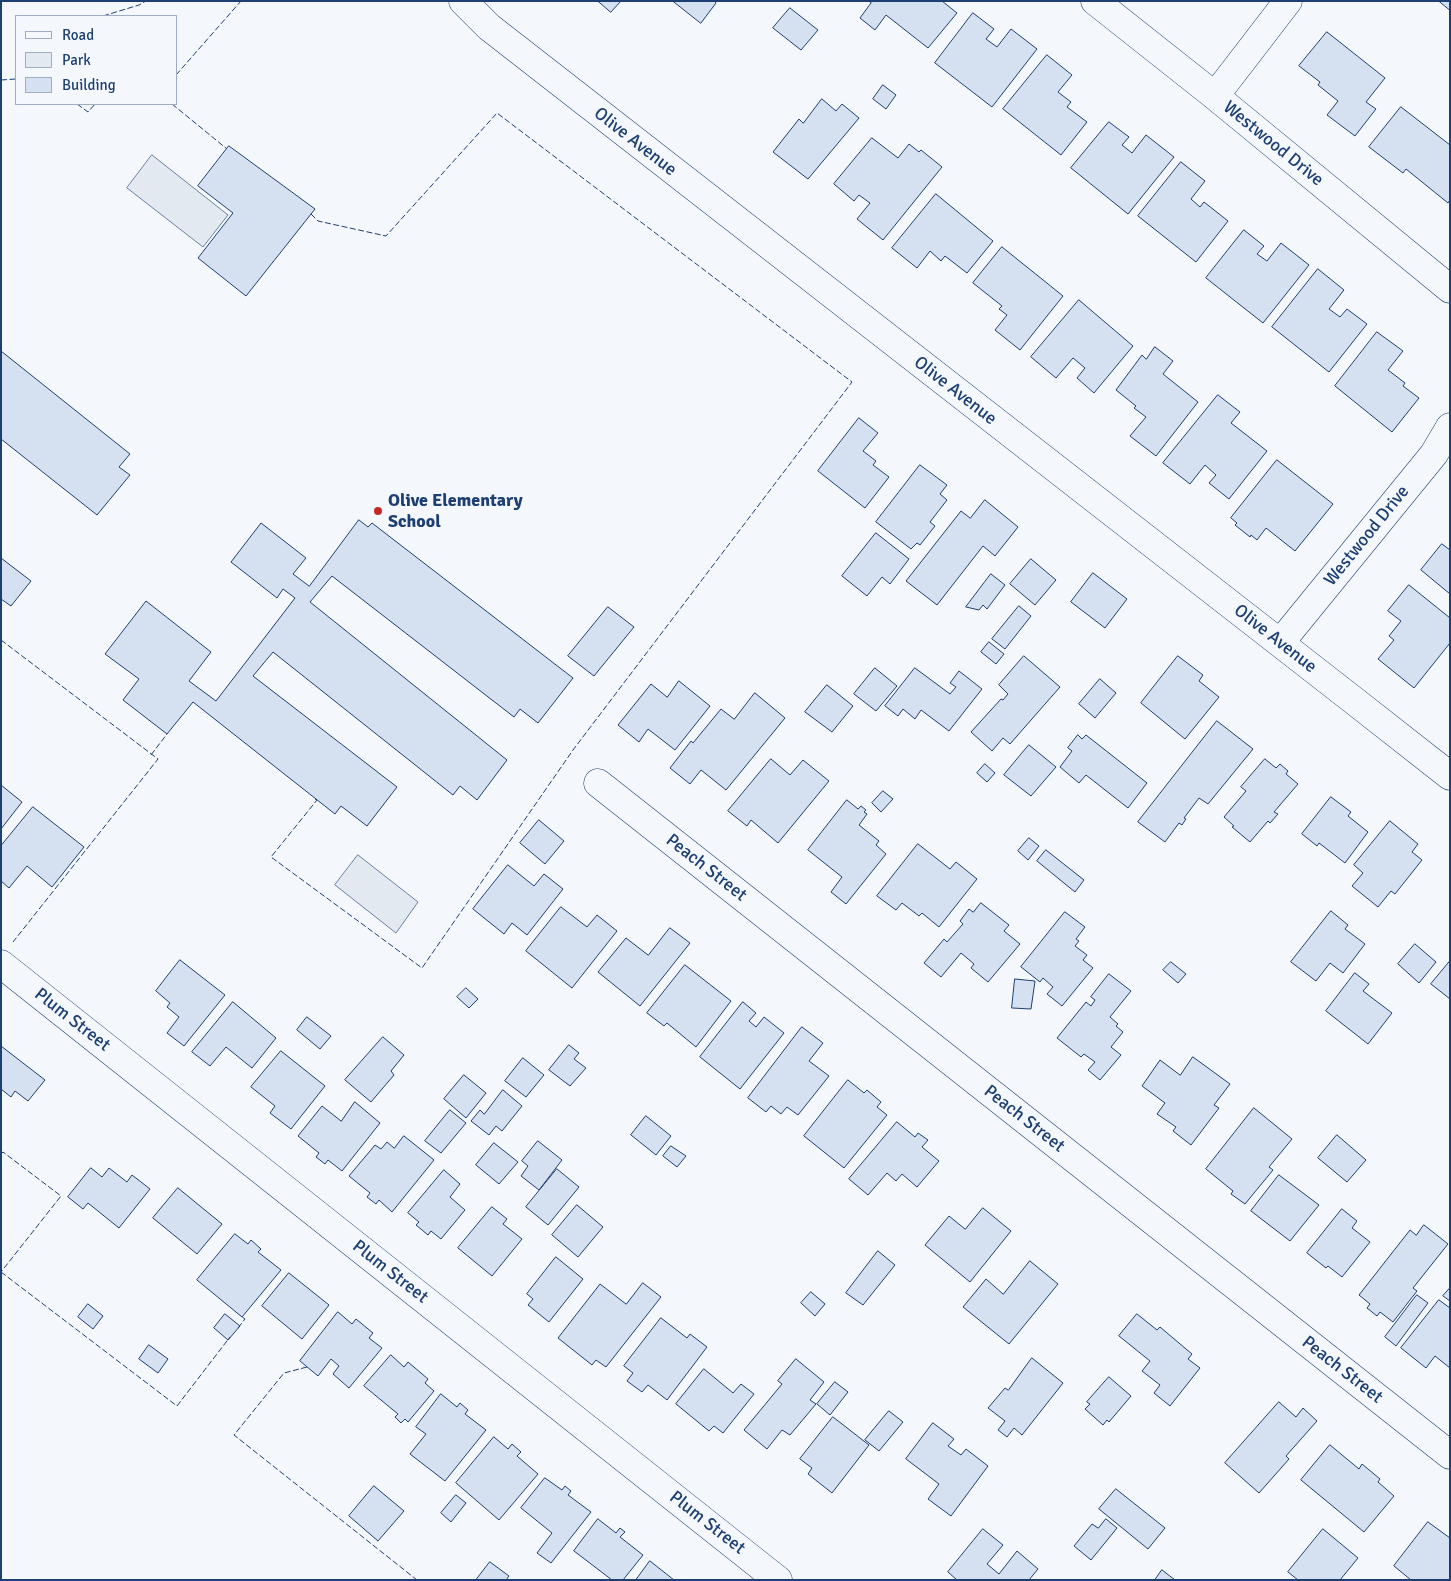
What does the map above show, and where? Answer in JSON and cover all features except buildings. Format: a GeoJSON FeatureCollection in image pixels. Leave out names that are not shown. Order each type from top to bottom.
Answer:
{"type":"FeatureCollection","features":[{"type":"Feature","properties":{"kind":"street","name":"Olive Avenue"},"geometry":{"type":"LineString","coordinates":[[463,1],[489,27],[673,172],[1450,776]]}},
{"type":"Feature","properties":{"kind":"street","name":"Westwood Drive"},"geometry":{"type":"LineString","coordinates":[[1095,1],[1215,96],[1450,289]]}},
{"type":"Feature","properties":{"kind":"street"},"geometry":{"type":"LineString","coordinates":[[1215,96],[1288,1]]}},
{"type":"Feature","properties":{"kind":"street","name":"Westwood Drive"},"geometry":{"type":"LineString","coordinates":[[1280,643],[1434,454],[1450,427]]}},
{"type":"Feature","properties":{"kind":"street","name":"Peach Street"},"geometry":{"type":"LineString","coordinates":[[598,783],[1450,1455]]}},
{"type":"Feature","properties":{"kind":"street","name":"Plum Street"},"geometry":{"type":"LineString","coordinates":[[1,964],[778,1580]]}},
{"type":"Feature","properties":{"kind":"green space"},"geometry":{"type":"Polygon","coordinates":[[[152,155],[228,215],[203,247],[127,188],[152,155]]]}},
{"type":"Feature","properties":{"kind":"green space"},"geometry":{"type":"Polygon","coordinates":[[[358,855],[418,902],[396,933],[335,885],[358,855]]]}},
{"type":"Feature","properties":{"kind":"fence"},"geometry":{"type":"LineString","coordinates":[[106,15],[146,1]]}},
{"type":"Feature","properties":{"kind":"fence"},"geometry":{"type":"LineString","coordinates":[[178,73],[241,1]]}},
{"type":"Feature","properties":{"kind":"fence"},"geometry":{"type":"LineString","coordinates":[[1,80],[15,79]]}},
{"type":"Feature","properties":{"kind":"fence"},"geometry":{"type":"LineString","coordinates":[[78,105],[88,112],[94,105]]}},
{"type":"Feature","properties":{"kind":"fence"},"geometry":{"type":"LineString","coordinates":[[173,105],[227,149]]}},
{"type":"Feature","properties":{"kind":"fence"},"geometry":{"type":"LineString","coordinates":[[311,214],[318,221],[386,236],[497,113],[852,382],[573,750],[422,968],[271,857],[317,800],[315,799]]}},
{"type":"Feature","properties":{"kind":"fence"},"geometry":{"type":"LineString","coordinates":[[1,640],[158,759],[13,942]]}},
{"type":"Feature","properties":{"kind":"fence"},"geometry":{"type":"LineString","coordinates":[[151,755],[167,734]]}},
{"type":"Feature","properties":{"kind":"fence"},"geometry":{"type":"LineString","coordinates":[[1,1154],[3,1152],[61,1196],[1,1272]]}},
{"type":"Feature","properties":{"kind":"fence"},"geometry":{"type":"LineString","coordinates":[[1,1272],[177,1406],[230,1337]]}},
{"type":"Feature","properties":{"kind":"fence"},"geometry":{"type":"LineString","coordinates":[[238,1328],[245,1319],[242,1317]]}},
{"type":"Feature","properties":{"kind":"fence"},"geometry":{"type":"LineString","coordinates":[[307,1367],[284,1373],[234,1435],[417,1580]]}},
{"type":"Feature","properties":{"kind":"place","name":"Olive Elementary School"},"geometry":{"type":"Point","coordinates":[378,511]}}]}
